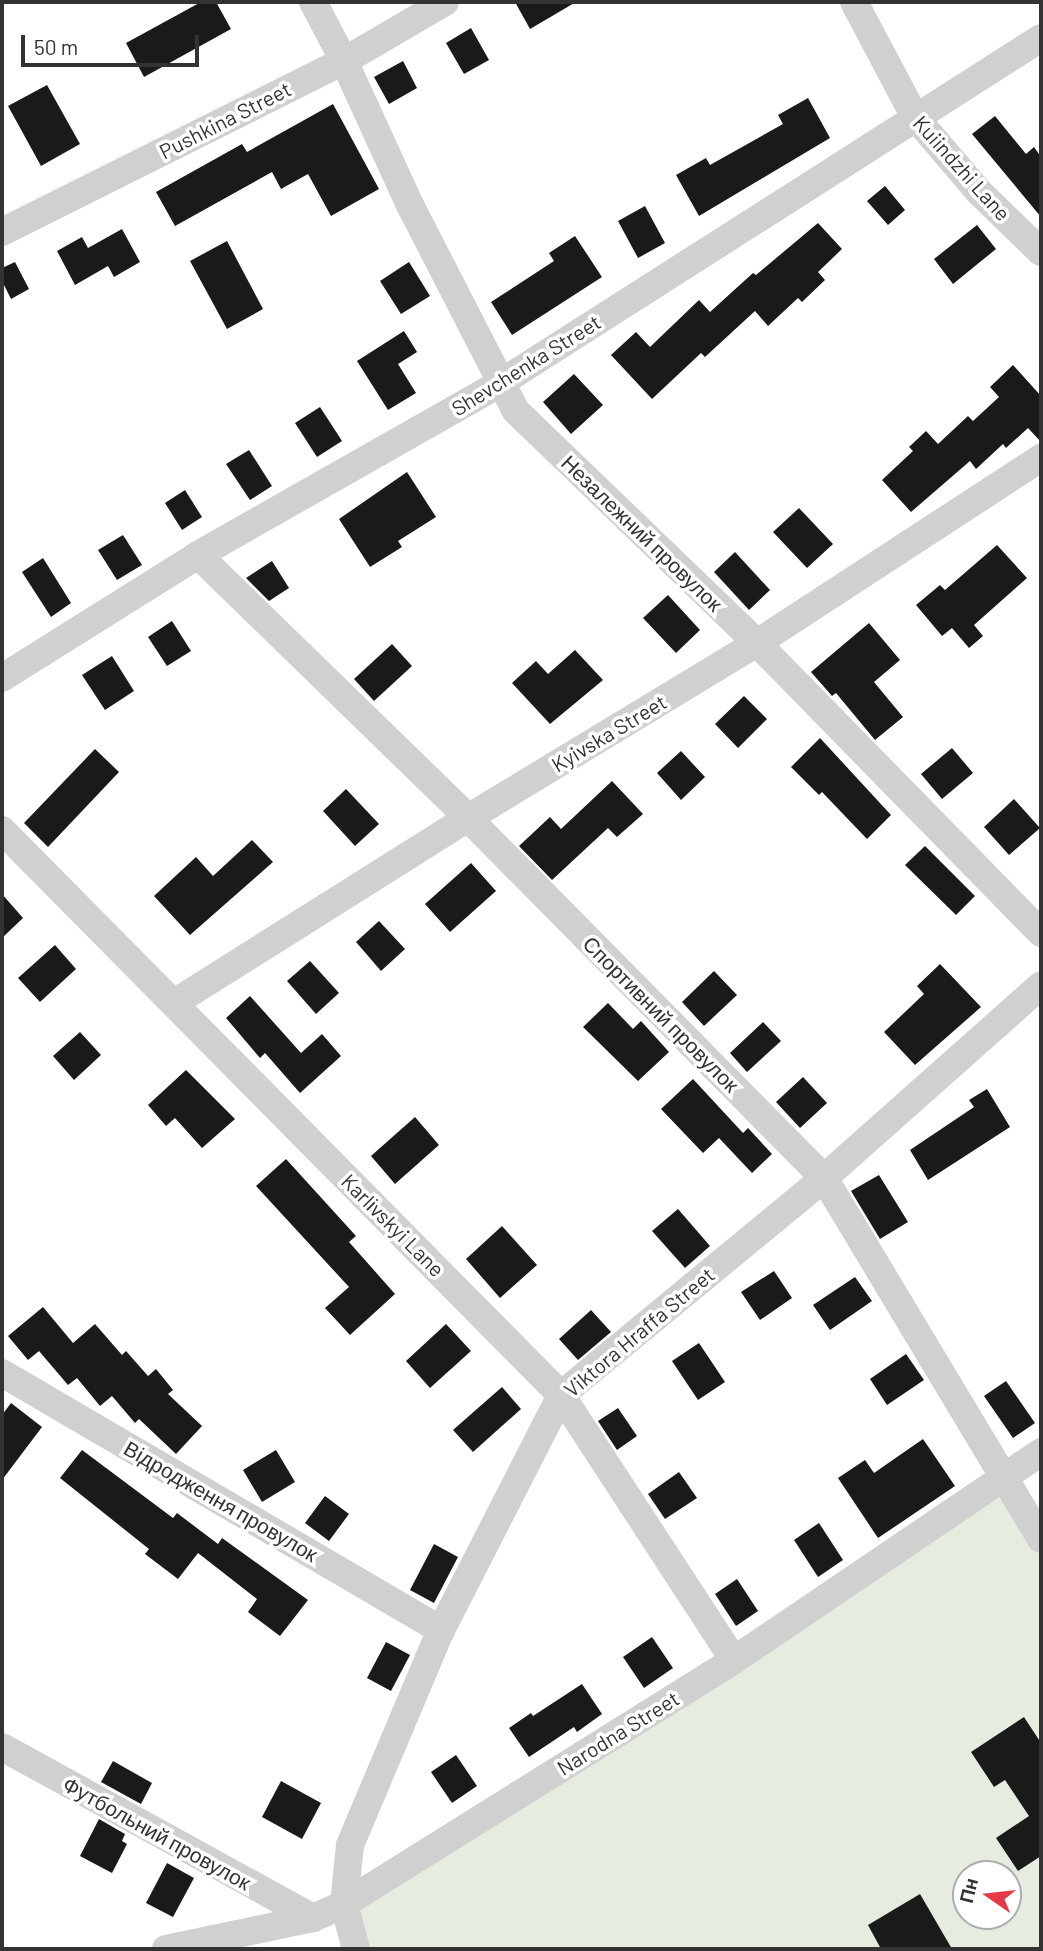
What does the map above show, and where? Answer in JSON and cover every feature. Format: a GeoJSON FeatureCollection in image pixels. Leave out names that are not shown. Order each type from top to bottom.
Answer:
{"type":"FeatureCollection","features":[{"type":"Feature","properties":{"kind":"street","name":"Незалежний провулок"},"geometry":{"type":"LineString","coordinates":[[313,2],[344,61],[410,205],[516,411],[757,643],[1041,933]]}},
{"type":"Feature","properties":{"kind":"street","name":"Pushkina Street"},"geometry":{"type":"LineString","coordinates":[[2,232],[344,61],[445,2]]}},
{"type":"Feature","properties":{"kind":"street","name":"Kuiindzhi Lane"},"geometry":{"type":"LineString","coordinates":[[854,2],[915,117],[979,192],[1041,252]]}},
{"type":"Feature","properties":{"kind":"street","name":"Shevchenka Street"},"geometry":{"type":"LineString","coordinates":[[2,678],[198,555],[502,382],[1041,38]]}},
{"type":"Feature","properties":{"kind":"street","name":"Kyivska Street"},"geometry":{"type":"LineString","coordinates":[[174,1003],[468,818],[757,643],[1041,458]]}},
{"type":"Feature","properties":{"kind":"street","name":"Спортивний провулок"},"geometry":{"type":"LineString","coordinates":[[198,555],[468,818],[824,1178],[1041,1539]]}},
{"type":"Feature","properties":{"kind":"street","name":"Karlіvskyi Lane"},"geometry":{"type":"LineString","coordinates":[[2,830],[561,1395],[734,1660]]}},
{"type":"Feature","properties":{"kind":"street","name":"Viktora Hraffa Street"},"geometry":{"type":"LineString","coordinates":[[344,1904],[350,1845],[440,1630],[561,1395],[824,1178],[1041,985]]}},
{"type":"Feature","properties":{"kind":"street","name":"Відродження провулок"},"geometry":{"type":"LineString","coordinates":[[2,1373],[440,1630]]}},
{"type":"Feature","properties":{"kind":"street","name":"Narodna Street"},"geometry":{"type":"LineString","coordinates":[[166,1949],[313,1919],[344,1904],[734,1660],[1041,1452]]}},
{"type":"Feature","properties":{"kind":"street","name":"Футбольний провулок"},"geometry":{"type":"LineString","coordinates":[[2,1747],[313,1919]]}},
{"type":"Feature","properties":{"kind":"street"},"geometry":{"type":"LineString","coordinates":[[344,1904],[356,1949]]}},
{"type":"Feature","properties":{"kind":"shaded area"},"geometry":{"type":"Polygon","coordinates":[[[1004,1477],[1041,1539],[1041,1949],[356,1949],[344,1904],[1004,1477]]]}},
{"type":"Feature","properties":{"kind":"building"},"geometry":{"type":"Polygon","coordinates":[[[201,2],[216,2],[231,29],[144,77],[126,43],[201,2]]]}},
{"type":"Feature","properties":{"kind":"building"},"geometry":{"type":"Polygon","coordinates":[[[515,2],[576,2],[530,29],[515,2]]]}},
{"type":"Feature","properties":{"kind":"building"},"geometry":{"type":"Polygon","coordinates":[[[471,28],[489,60],[464,74],[446,43],[471,28]]]}},
{"type":"Feature","properties":{"kind":"building"},"geometry":{"type":"Polygon","coordinates":[[[403,61],[417,88],[389,104],[374,77],[403,61]]]}},
{"type":"Feature","properties":{"kind":"building"},"geometry":{"type":"Polygon","coordinates":[[[47,85],[80,144],[41,166],[8,106],[47,85]]]}},
{"type":"Feature","properties":{"kind":"building"},"geometry":{"type":"Polygon","coordinates":[[[808,98],[830,138],[699,216],[676,175],[706,158],[710,165],[783,124],[778,115],[808,98]]]}},
{"type":"Feature","properties":{"kind":"building"},"geometry":{"type":"Polygon","coordinates":[[[333,104],[379,189],[331,216],[308,174],[281,189],[272,172],[175,226],[156,192],[242,144],[247,152],[333,104]]]}},
{"type":"Feature","properties":{"kind":"building"},"geometry":{"type":"Polygon","coordinates":[[[995,116],[1026,154],[1034,147],[1041,157],[1041,217],[972,134],[995,116]]]}},
{"type":"Feature","properties":{"kind":"building"},"geometry":{"type":"Polygon","coordinates":[[[885,186],[905,210],[888,225],[867,201],[885,186]]]}},
{"type":"Feature","properties":{"kind":"building"},"geometry":{"type":"Polygon","coordinates":[[[645,206],[665,243],[638,258],[618,221],[645,206]]]}},
{"type":"Feature","properties":{"kind":"building"},"geometry":{"type":"Polygon","coordinates":[[[818,223],[842,249],[818,272],[825,280],[802,302],[798,298],[768,326],[755,311],[705,357],[701,353],[652,399],[611,355],[636,332],[650,347],[699,300],[710,312],[753,273],[756,275],[818,223]]]}},
{"type":"Feature","properties":{"kind":"building"},"geometry":{"type":"Polygon","coordinates":[[[977,225],[996,249],[953,284],[934,259],[977,225]]]}},
{"type":"Feature","properties":{"kind":"building"},"geometry":{"type":"Polygon","coordinates":[[[122,229],[140,262],[114,277],[108,266],[75,285],[57,251],[82,237],[88,248],[122,229]]]}},
{"type":"Feature","properties":{"kind":"building"},"geometry":{"type":"Polygon","coordinates":[[[575,236],[602,277],[512,335],[491,302],[554,261],[549,253],[575,236]]]}},
{"type":"Feature","properties":{"kind":"building"},"geometry":{"type":"Polygon","coordinates":[[[227,241],[263,309],[227,329],[190,261],[227,241]]]}},
{"type":"Feature","properties":{"kind":"building"},"geometry":{"type":"Polygon","coordinates":[[[15,262],[29,289],[11,299],[2,281],[2,268],[15,262]]]}},
{"type":"Feature","properties":{"kind":"building"},"geometry":{"type":"Polygon","coordinates":[[[409,262],[430,296],[401,314],[380,281],[409,262]]]}},
{"type":"Feature","properties":{"kind":"building"},"geometry":{"type":"Polygon","coordinates":[[[404,331],[417,352],[398,364],[416,393],[388,410],[357,361],[404,331]]]}},
{"type":"Feature","properties":{"kind":"building"},"geometry":{"type":"Polygon","coordinates":[[[1013,365],[1041,396],[1041,442],[1028,428],[1006,448],[1003,444],[976,469],[970,461],[911,512],[882,480],[913,451],[909,447],[926,431],[938,444],[968,416],[973,421],[999,397],[990,387],[1013,365]]]}},
{"type":"Feature","properties":{"kind":"building"},"geometry":{"type":"Polygon","coordinates":[[[574,374],[603,405],[571,434],[543,402],[574,374]]]}},
{"type":"Feature","properties":{"kind":"building"},"geometry":{"type":"Polygon","coordinates":[[[320,407],[342,441],[317,457],[295,423],[320,407]]]}},
{"type":"Feature","properties":{"kind":"building"},"geometry":{"type":"Polygon","coordinates":[[[249,450],[272,486],[250,500],[226,464],[249,450]]]}},
{"type":"Feature","properties":{"kind":"building"},"geometry":{"type":"Polygon","coordinates":[[[407,472],[436,517],[398,541],[402,547],[370,567],[339,519],[407,472]]]}},
{"type":"Feature","properties":{"kind":"building"},"geometry":{"type":"Polygon","coordinates":[[[185,490],[202,517],[182,530],[165,503],[185,490]]]}},
{"type":"Feature","properties":{"kind":"building"},"geometry":{"type":"Polygon","coordinates":[[[799,508],[833,544],[807,568],[773,532],[799,508]]]}},
{"type":"Feature","properties":{"kind":"building"},"geometry":{"type":"Polygon","coordinates":[[[123,535],[142,565],[117,580],[98,550],[123,535]]]}},
{"type":"Feature","properties":{"kind":"building"},"geometry":{"type":"Polygon","coordinates":[[[997,545],[1027,578],[974,625],[983,636],[969,648],[952,628],[942,636],[916,605],[940,585],[945,590],[997,545]]]}},
{"type":"Feature","properties":{"kind":"building"},"geometry":{"type":"Polygon","coordinates":[[[735,552],[770,590],[749,610],[714,572],[735,552]]]}},
{"type":"Feature","properties":{"kind":"building"},"geometry":{"type":"Polygon","coordinates":[[[43,558],[71,603],[51,617],[22,572],[43,558]]]}},
{"type":"Feature","properties":{"kind":"building"},"geometry":{"type":"Polygon","coordinates":[[[272,561],[289,588],[269,601],[246,578],[272,561]]]}},
{"type":"Feature","properties":{"kind":"building"},"geometry":{"type":"Polygon","coordinates":[[[668,595],[700,630],[676,653],[643,618],[668,595]]]}},
{"type":"Feature","properties":{"kind":"building"},"geometry":{"type":"Polygon","coordinates":[[[172,621],[191,651],[167,666],[148,637],[172,621]]]}},
{"type":"Feature","properties":{"kind":"building"},"geometry":{"type":"Polygon","coordinates":[[[869,623],[900,660],[874,682],[903,717],[875,740],[836,693],[832,696],[811,672],[869,623]]]}},
{"type":"Feature","properties":{"kind":"building"},"geometry":{"type":"Polygon","coordinates":[[[392,644],[412,666],[374,701],[354,679],[392,644]]]}},
{"type":"Feature","properties":{"kind":"building"},"geometry":{"type":"Polygon","coordinates":[[[575,650],[603,680],[550,724],[512,683],[536,661],[548,674],[575,650]]]}},
{"type":"Feature","properties":{"kind":"building"},"geometry":{"type":"Polygon","coordinates":[[[112,656],[134,691],[105,710],[82,675],[112,656]]]}},
{"type":"Feature","properties":{"kind":"building"},"geometry":{"type":"Polygon","coordinates":[[[744,696],[767,719],[738,748],[715,724],[744,696]]]}},
{"type":"Feature","properties":{"kind":"building"},"geometry":{"type":"Polygon","coordinates":[[[820,738],[891,815],[867,839],[822,792],[819,795],[791,767],[820,738]]]}},
{"type":"Feature","properties":{"kind":"building"},"geometry":{"type":"Polygon","coordinates":[[[952,748],[973,773],[942,799],[921,774],[952,748]]]}},
{"type":"Feature","properties":{"kind":"building"},"geometry":{"type":"Polygon","coordinates":[[[95,749],[119,772],[48,847],[24,823],[95,749]]]}},
{"type":"Feature","properties":{"kind":"building"},"geometry":{"type":"Polygon","coordinates":[[[681,751],[705,777],[681,800],[657,773],[681,751]]]}},
{"type":"Feature","properties":{"kind":"building"},"geometry":{"type":"Polygon","coordinates":[[[612,781],[643,814],[617,837],[608,828],[552,880],[519,846],[550,817],[561,829],[612,781]]]}},
{"type":"Feature","properties":{"kind":"building"},"geometry":{"type":"Polygon","coordinates":[[[346,789],[379,824],[355,846],[323,811],[346,789]]]}},
{"type":"Feature","properties":{"kind":"building"},"geometry":{"type":"Polygon","coordinates":[[[1014,799],[1040,828],[1009,855],[984,827],[1014,799]]]}},
{"type":"Feature","properties":{"kind":"building"},"geometry":{"type":"Polygon","coordinates":[[[252,840],[273,862],[190,935],[154,896],[196,857],[213,876],[252,840]]]}},
{"type":"Feature","properties":{"kind":"building"},"geometry":{"type":"Polygon","coordinates":[[[925,846],[975,896],[956,915],[905,865],[925,846]]]}},
{"type":"Feature","properties":{"kind":"building"},"geometry":{"type":"Polygon","coordinates":[[[471,863],[496,891],[450,932],[425,904],[471,863]]]}},
{"type":"Feature","properties":{"kind":"building"},"geometry":{"type":"Polygon","coordinates":[[[2,894],[23,918],[2,938],[2,894]]]}},
{"type":"Feature","properties":{"kind":"building"},"geometry":{"type":"Polygon","coordinates":[[[379,921],[405,949],[381,971],[356,942],[379,921]]]}},
{"type":"Feature","properties":{"kind":"building"},"geometry":{"type":"Polygon","coordinates":[[[55,945],[76,969],[40,1002],[18,978],[55,945]]]}},
{"type":"Feature","properties":{"kind":"building"},"geometry":{"type":"Polygon","coordinates":[[[310,961],[339,993],[316,1014],[287,981],[310,961]]]}},
{"type":"Feature","properties":{"kind":"building"},"geometry":{"type":"Polygon","coordinates":[[[940,964],[981,1007],[915,1065],[884,1032],[924,994],[917,986],[940,964]]]}},
{"type":"Feature","properties":{"kind":"building"},"geometry":{"type":"Polygon","coordinates":[[[714,971],[737,995],[704,1026],[682,1002],[714,971]]]}},
{"type":"Feature","properties":{"kind":"building"},"geometry":{"type":"Polygon","coordinates":[[[250,996],[301,1053],[322,1034],[341,1056],[300,1093],[265,1053],[260,1058],[226,1018],[250,996]]]}},
{"type":"Feature","properties":{"kind":"building"},"geometry":{"type":"Polygon","coordinates":[[[608,1003],[633,1029],[641,1021],[669,1052],[638,1081],[583,1027],[608,1003]]]}},
{"type":"Feature","properties":{"kind":"building"},"geometry":{"type":"Polygon","coordinates":[[[763,1022],[781,1041],[747,1072],[730,1053],[763,1022]]]}},
{"type":"Feature","properties":{"kind":"building"},"geometry":{"type":"Polygon","coordinates":[[[80,1032],[101,1055],[74,1080],[53,1056],[80,1032]]]}},
{"type":"Feature","properties":{"kind":"building"},"geometry":{"type":"Polygon","coordinates":[[[186,1070],[235,1119],[202,1148],[175,1118],[166,1126],[148,1105],[186,1070]]]}},
{"type":"Feature","properties":{"kind":"building"},"geometry":{"type":"Polygon","coordinates":[[[803,1077],[827,1103],[800,1128],[776,1102],[803,1077]]]}},
{"type":"Feature","properties":{"kind":"building"},"geometry":{"type":"Polygon","coordinates":[[[693,1079],[743,1133],[748,1128],[772,1154],[752,1173],[719,1138],[703,1153],[661,1109],[693,1079]]]}},
{"type":"Feature","properties":{"kind":"building"},"geometry":{"type":"Polygon","coordinates":[[[987,1089],[1010,1127],[928,1180],[910,1150],[974,1107],[969,1100],[987,1089]]]}},
{"type":"Feature","properties":{"kind":"building"},"geometry":{"type":"Polygon","coordinates":[[[415,1117],[439,1145],[395,1184],[371,1156],[415,1117]]]}},
{"type":"Feature","properties":{"kind":"building"},"geometry":{"type":"Polygon","coordinates":[[[286,1159],[356,1236],[349,1242],[395,1294],[350,1335],[325,1308],[349,1287],[256,1186],[286,1159]]]}},
{"type":"Feature","properties":{"kind":"building"},"geometry":{"type":"Polygon","coordinates":[[[879,1175],[908,1222],[880,1239],[851,1191],[879,1175]]]}},
{"type":"Feature","properties":{"kind":"building"},"geometry":{"type":"Polygon","coordinates":[[[678,1209],[710,1246],[685,1268],[652,1231],[678,1209]]]}},
{"type":"Feature","properties":{"kind":"building"},"geometry":{"type":"Polygon","coordinates":[[[502,1226],[537,1265],[500,1298],[466,1259],[502,1226]]]}},
{"type":"Feature","properties":{"kind":"building"},"geometry":{"type":"Polygon","coordinates":[[[774,1271],[792,1298],[760,1320],[741,1292],[774,1271]]]}},
{"type":"Feature","properties":{"kind":"building"},"geometry":{"type":"Polygon","coordinates":[[[855,1277],[872,1301],[830,1330],[813,1305],[855,1277]]]}},
{"type":"Feature","properties":{"kind":"building"},"geometry":{"type":"Polygon","coordinates":[[[43,1307],[73,1343],[95,1324],[122,1355],[126,1351],[148,1376],[156,1369],[173,1390],[168,1394],[202,1426],[176,1454],[139,1419],[135,1423],[112,1396],[100,1406],[77,1378],[68,1385],[39,1351],[28,1360],[8,1336],[43,1307]]]}},
{"type":"Feature","properties":{"kind":"building"},"geometry":{"type":"Polygon","coordinates":[[[591,1310],[611,1332],[578,1360],[559,1339],[591,1310]]]}},
{"type":"Feature","properties":{"kind":"building"},"geometry":{"type":"Polygon","coordinates":[[[446,1324],[471,1351],[430,1388],[406,1361],[446,1324]]]}},
{"type":"Feature","properties":{"kind":"building"},"geometry":{"type":"Polygon","coordinates":[[[699,1343],[725,1382],[698,1400],[672,1361],[699,1343]]]}},
{"type":"Feature","properties":{"kind":"building"},"geometry":{"type":"Polygon","coordinates":[[[906,1354],[924,1380],[887,1405],[870,1379],[906,1354]]]}},
{"type":"Feature","properties":{"kind":"building"},"geometry":{"type":"Polygon","coordinates":[[[1006,1381],[1035,1423],[1013,1438],[984,1396],[1006,1381]]]}},
{"type":"Feature","properties":{"kind":"building"},"geometry":{"type":"Polygon","coordinates":[[[502,1387],[521,1409],[473,1452],[453,1430],[502,1387]]]}},
{"type":"Feature","properties":{"kind":"building"},"geometry":{"type":"Polygon","coordinates":[[[11,1403],[42,1427],[2,1480],[2,1415],[11,1403]]]}},
{"type":"Feature","properties":{"kind":"building"},"geometry":{"type":"Polygon","coordinates":[[[618,1408],[637,1436],[617,1450],[598,1421],[618,1408]]]}},
{"type":"Feature","properties":{"kind":"building"},"geometry":{"type":"Polygon","coordinates":[[[923,1439],[955,1486],[878,1538],[838,1478],[865,1460],[874,1473],[923,1439]]]}},
{"type":"Feature","properties":{"kind":"building"},"geometry":{"type":"Polygon","coordinates":[[[82,1450],[173,1518],[177,1513],[218,1544],[222,1538],[308,1600],[280,1636],[248,1612],[257,1599],[198,1553],[178,1579],[145,1554],[149,1549],[60,1478],[82,1450]]]}},
{"type":"Feature","properties":{"kind":"building"},"geometry":{"type":"Polygon","coordinates":[[[276,1450],[295,1482],[262,1502],[243,1470],[276,1450]]]}},
{"type":"Feature","properties":{"kind":"building"},"geometry":{"type":"Polygon","coordinates":[[[679,1472],[697,1498],[665,1519],[648,1494],[679,1472]]]}},
{"type":"Feature","properties":{"kind":"building"},"geometry":{"type":"Polygon","coordinates":[[[325,1496],[349,1514],[329,1541],[305,1523],[325,1496]]]}},
{"type":"Feature","properties":{"kind":"building"},"geometry":{"type":"Polygon","coordinates":[[[819,1523],[843,1560],[818,1577],[794,1540],[819,1523]]]}},
{"type":"Feature","properties":{"kind":"building"},"geometry":{"type":"Polygon","coordinates":[[[434,1544],[458,1557],[434,1603],[410,1590],[434,1544]]]}},
{"type":"Feature","properties":{"kind":"building"},"geometry":{"type":"Polygon","coordinates":[[[737,1579],[758,1611],[736,1626],[715,1594],[737,1579]]]}},
{"type":"Feature","properties":{"kind":"building"},"geometry":{"type":"Polygon","coordinates":[[[652,1637],[673,1668],[644,1688],[623,1657],[652,1637]]]}},
{"type":"Feature","properties":{"kind":"building"},"geometry":{"type":"Polygon","coordinates":[[[386,1642],[410,1655],[391,1691],[367,1678],[386,1642]]]}},
{"type":"Feature","properties":{"kind":"building"},"geometry":{"type":"Polygon","coordinates":[[[582,1684],[602,1714],[577,1732],[574,1727],[529,1757],[509,1728],[531,1713],[533,1716],[582,1684]]]}},
{"type":"Feature","properties":{"kind":"building"},"geometry":{"type":"Polygon","coordinates":[[[1024,1717],[1041,1743],[1041,1856],[1022,1868],[1022,1860],[1011,1860],[996,1838],[1029,1816],[1005,1780],[994,1787],[971,1752],[1024,1717]]]}},
{"type":"Feature","properties":{"kind":"building"},"geometry":{"type":"Polygon","coordinates":[[[456,1755],[477,1786],[452,1803],[431,1772],[456,1755]]]}},
{"type":"Feature","properties":{"kind":"building"},"geometry":{"type":"Polygon","coordinates":[[[113,1761],[152,1783],[141,1804],[101,1782],[113,1761]]]}},
{"type":"Feature","properties":{"kind":"building"},"geometry":{"type":"Polygon","coordinates":[[[281,1781],[321,1803],[302,1839],[262,1817],[281,1781]]]}},
{"type":"Feature","properties":{"kind":"building"},"geometry":{"type":"Polygon","coordinates":[[[99,1819],[125,1834],[122,1841],[127,1844],[112,1873],[80,1856],[99,1819]]]}},
{"type":"Feature","properties":{"kind":"building"},"geometry":{"type":"Polygon","coordinates":[[[167,1863],[194,1878],[173,1917],[146,1903],[167,1863]]]}},
{"type":"Feature","properties":{"kind":"building"},"geometry":{"type":"Polygon","coordinates":[[[920,1894],[952,1949],[881,1949],[868,1925],[920,1894]]]}}]}
